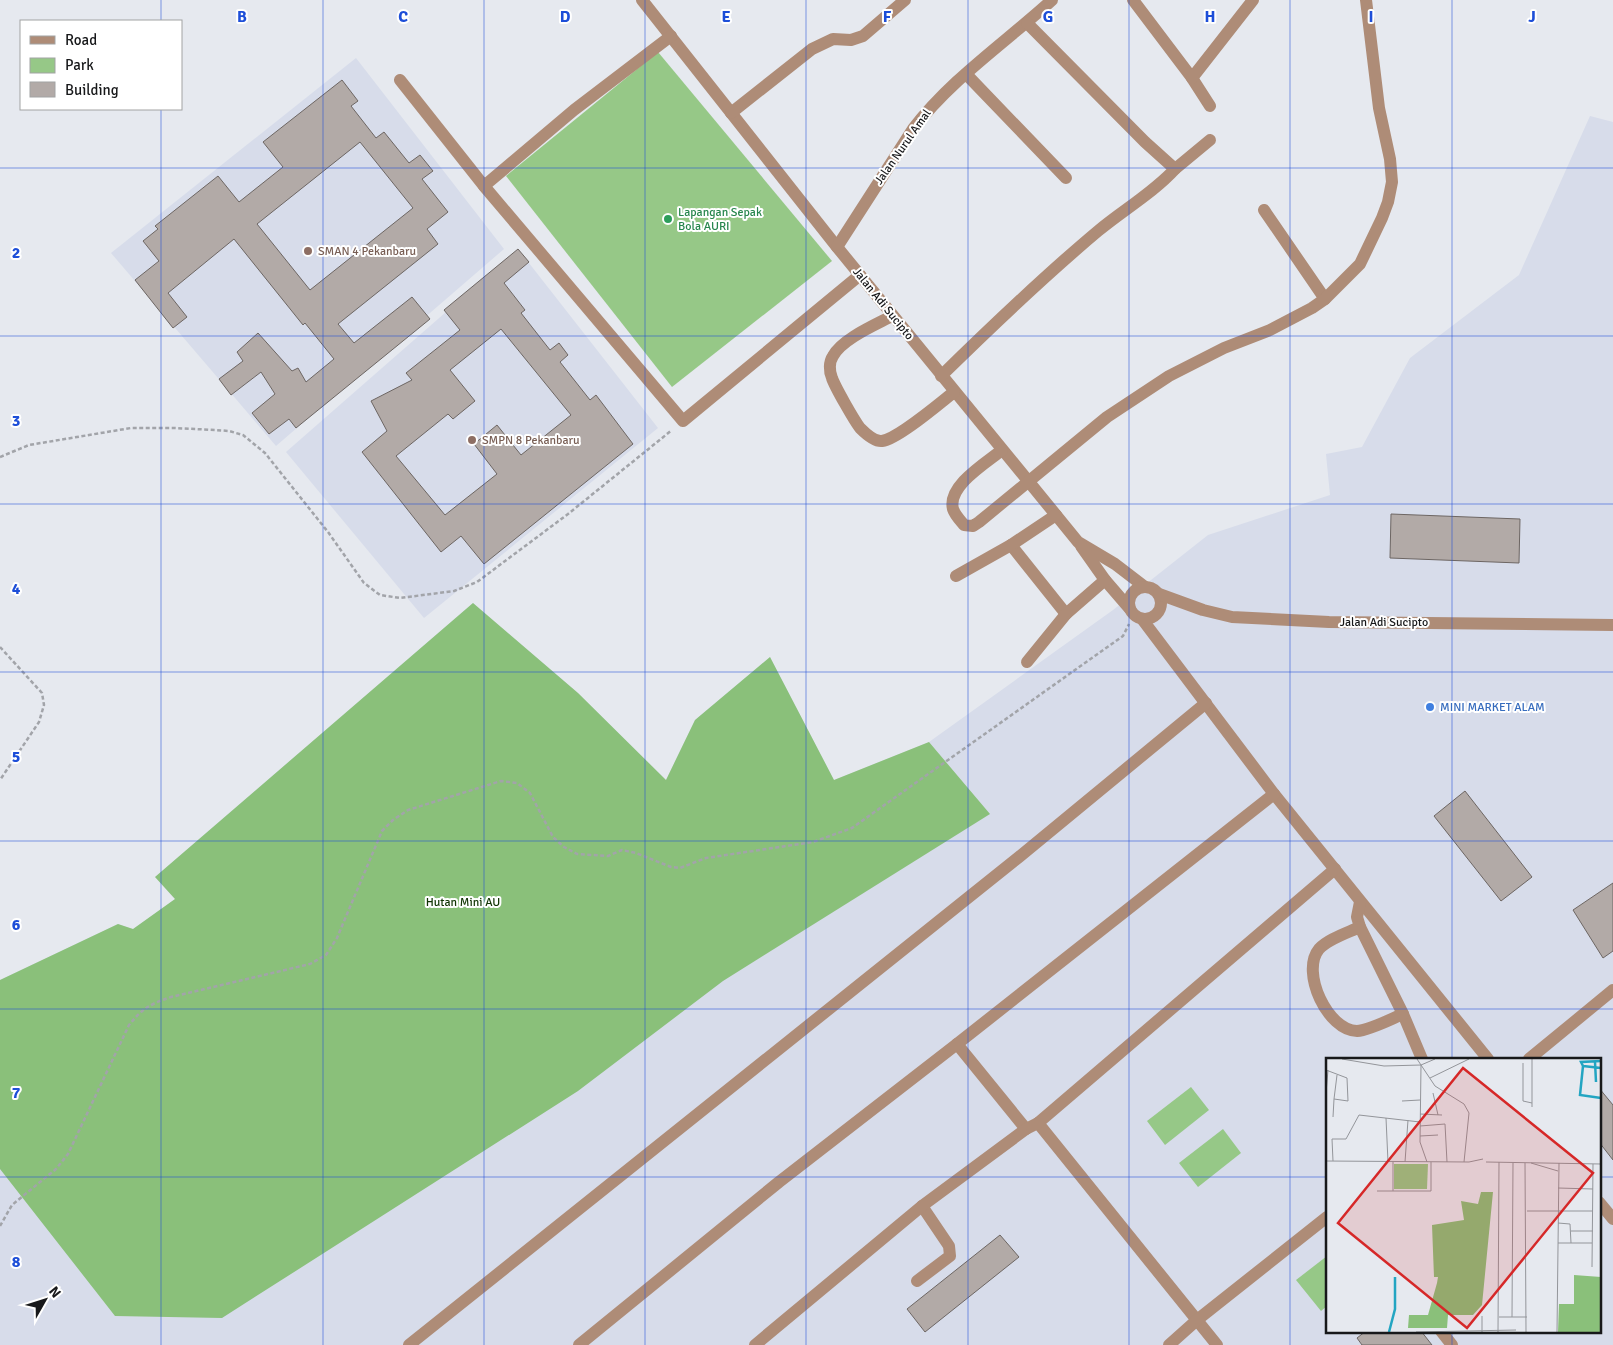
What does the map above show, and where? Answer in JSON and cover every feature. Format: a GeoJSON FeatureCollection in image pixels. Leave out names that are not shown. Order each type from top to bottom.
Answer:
{"type":"FeatureCollection","features":[{"type":"Feature","properties":{"kind":"street"},"geometry":{"type":"LineString","coordinates":[[731,113],[812,49],[834,39],[851,40],[863,36],[905,0]]}},
{"type":"Feature","properties":{"kind":"street","name":"Jalan Nurul Amal"},"geometry":{"type":"LineString","coordinates":[[837,247],[919,121],[933,104],[1052,0]]}},
{"type":"Feature","properties":{"kind":"street"},"geometry":{"type":"LineString","coordinates":[[1133,0],[1192,78],[1210,106]]}},
{"type":"Feature","properties":{"kind":"street"},"geometry":{"type":"LineString","coordinates":[[1192,78],[1253,0]]}},
{"type":"Feature","properties":{"kind":"street"},"geometry":{"type":"LineString","coordinates":[[1002,450],[966,479],[954,492],[952,507],[964,525],[973,526],[1107,417],[1169,376],[1224,348],[1295,318],[1325,299],[1360,264],[1385,210],[1392,182],[1390,159],[1379,108],[1366,0]]}},
{"type":"Feature","properties":{"kind":"street","name":"Jalan Adi Sucipto"},"geometry":{"type":"LineString","coordinates":[[645,1],[892,316],[1078,542],[1115,564],[1145,587]]}},
{"type":"Feature","properties":{"kind":"street"},"geometry":{"type":"LineString","coordinates":[[1027,23],[1145,142],[1175,169]]}},
{"type":"Feature","properties":{"kind":"street"},"geometry":{"type":"LineString","coordinates":[[484,186],[574,110],[671,36]]}},
{"type":"Feature","properties":{"kind":"street"},"geometry":{"type":"LineString","coordinates":[[966,74],[1066,178]]}},
{"type":"Feature","properties":{"kind":"street"},"geometry":{"type":"LineString","coordinates":[[400,80],[484,186],[683,421],[860,275]]}},
{"type":"Feature","properties":{"kind":"street"},"geometry":{"type":"LineString","coordinates":[[941,376],[1032,287],[1099,230],[1165,180],[1175,169],[1210,140]]}},
{"type":"Feature","properties":{"kind":"street"},"geometry":{"type":"LineString","coordinates":[[1264,210],[1325,299]]}},
{"type":"Feature","properties":{"kind":"street"},"geometry":{"type":"LineString","coordinates":[[892,316],[842,344],[833,355],[829,364],[831,377],[860,427],[880,442],[888,440],[954,392]]}},
{"type":"Feature","properties":{"kind":"street"},"geometry":{"type":"LineString","coordinates":[[956,576],[1011,545],[1056,516]]}},
{"type":"Feature","properties":{"kind":"street"},"geometry":{"type":"LineString","coordinates":[[1078,542],[1105,580],[1206,703],[1274,794],[1487,1058]]}},
{"type":"Feature","properties":{"kind":"street"},"geometry":{"type":"LineString","coordinates":[[1011,545],[1066,614]]}},
{"type":"Feature","properties":{"kind":"street"},"geometry":{"type":"LineString","coordinates":[[1027,662],[1066,614],[1105,580]]}},
{"type":"Feature","properties":{"kind":"street"},"geometry":{"type":"LineString","coordinates":[[1145,587],[1159,594],[1161,599],[1160,610],[1152,618],[1135,615],[1129,599],[1132,594],[1145,587]]}},
{"type":"Feature","properties":{"kind":"street","name":"Jalan Adi Sucipto"},"geometry":{"type":"LineString","coordinates":[[1159,594],[1203,610],[1232,617],[1329,622],[1613,625]]}},
{"type":"Feature","properties":{"kind":"street"},"geometry":{"type":"LineString","coordinates":[[409,1345],[1011,863],[1206,703]]}},
{"type":"Feature","properties":{"kind":"street"},"geometry":{"type":"LineString","coordinates":[[578,1345],[779,1182],[1274,794]]}},
{"type":"Feature","properties":{"kind":"street"},"geometry":{"type":"LineString","coordinates":[[755,1345],[922,1206],[1026,1129],[1038,1123],[1335,869]]}},
{"type":"Feature","properties":{"kind":"street"},"geometry":{"type":"LineString","coordinates":[[1360,902],[1357,917],[1360,927],[1404,1014],[1422,1058]]}},
{"type":"Feature","properties":{"kind":"street"},"geometry":{"type":"LineString","coordinates":[[1360,927],[1329,942],[1320,949],[1313,960],[1313,972],[1320,1000],[1330,1015],[1351,1030],[1365,1029],[1404,1014]]}},
{"type":"Feature","properties":{"kind":"street"},"geometry":{"type":"LineString","coordinates":[[1530,1058],[1613,990]]}},
{"type":"Feature","properties":{"kind":"street"},"geometry":{"type":"LineString","coordinates":[[957,1044],[1026,1129]]}},
{"type":"Feature","properties":{"kind":"street"},"geometry":{"type":"LineString","coordinates":[[1038,1123],[1217,1345]]}},
{"type":"Feature","properties":{"kind":"street"},"geometry":{"type":"LineString","coordinates":[[1600,1203],[1613,1219]]}},
{"type":"Feature","properties":{"kind":"street"},"geometry":{"type":"LineString","coordinates":[[917,1281],[950,1256],[950,1246],[922,1206]]}},
{"type":"Feature","properties":{"kind":"street"},"geometry":{"type":"LineString","coordinates":[[1169,1345],[1197,1320],[1326,1218]]}},
{"type":"Feature","properties":{"kind":"street"},"geometry":{"type":"LineString","coordinates":[[1442,1332],[1452,1345]]}},
{"type":"Feature","properties":{"kind":"path"},"geometry":{"type":"LineString","coordinates":[[0,457],[29,445],[131,428],[215,430],[229,431],[242,435],[265,453],[328,532],[364,583],[380,596],[400,598],[454,591],[477,582],[568,514],[683,421]]}},
{"type":"Feature","properties":{"kind":"path"},"geometry":{"type":"LineString","coordinates":[[0,1226],[12,1204],[56,1169],[68,1154],[129,1025],[140,1011],[152,1003],[171,997],[310,964],[326,955],[337,938],[382,831],[393,820],[408,810],[501,781],[517,783],[530,793],[553,837],[564,847],[577,854],[608,856],[622,850],[636,853],[671,867],[680,868],[706,858],[813,842],[852,828],[1123,636],[1135,615]]}},
{"type":"Feature","properties":{"kind":"path"},"geometry":{"type":"LineString","coordinates":[[0,647],[42,693],[44,704],[39,722],[0,780]]}},
{"type":"Feature","properties":{"kind":"shaded area","name":"SMAN 4 Pekanbaru"},"geometry":{"type":"Polygon","coordinates":[[[356,58],[504,249],[276,446],[111,253],[356,58]]]}},
{"type":"Feature","properties":{"kind":"shaded area"},"geometry":{"type":"Polygon","coordinates":[[[1590,116],[1613,122],[1613,1345],[0,1345],[0,980],[118,924],[133,929],[175,899],[155,877],[473,603],[578,693],[666,780],[695,720],[770,657],[834,780],[929,742],[1113,610],[1208,535],[1330,495],[1326,454],[1362,447],[1410,358],[1519,275],[1590,116]]]}},
{"type":"Feature","properties":{"kind":"shaded area","name":"SMPN 8 Pekanbaru"},"geometry":{"type":"Polygon","coordinates":[[[518,249],[658,428],[424,618],[286,452],[518,249]]]}},
{"type":"Feature","properties":{"kind":"green space","name":"Lapangan Sepak Bola AURI"},"geometry":{"type":"Polygon","coordinates":[[[658,52],[832,261],[672,387],[506,176],[658,52]]]}},
{"type":"Feature","properties":{"kind":"green space","name":"Hutan Mini AU"},"geometry":{"type":"Polygon","coordinates":[[[473,603],[578,693],[666,780],[695,720],[770,657],[834,780],[929,742],[990,814],[723,981],[578,1091],[222,1318],[115,1316],[0,1169],[0,980],[118,924],[133,929],[175,899],[155,877],[473,603]]]}},
{"type":"Feature","properties":{"kind":"green space"},"geometry":{"type":"Polygon","coordinates":[[[1191,1087],[1209,1110],[1165,1145],[1147,1121],[1191,1087]]]}},
{"type":"Feature","properties":{"kind":"green space"},"geometry":{"type":"Polygon","coordinates":[[[1223,1129],[1241,1153],[1198,1187],[1179,1163],[1223,1129]]]}},
{"type":"Feature","properties":{"kind":"green space"},"geometry":{"type":"Polygon","coordinates":[[[1326,1257],[1326,1307],[1321,1311],[1296,1280],[1326,1257]]]}},
{"type":"Feature","properties":{"kind":"building"},"geometry":{"type":"Polygon","coordinates":[[[342,80],[358,101],[351,106],[376,138],[384,132],[409,163],[420,155],[433,171],[422,179],[448,212],[427,229],[438,244],[338,324],[354,343],[412,297],[430,319],[296,428],[289,419],[269,434],[252,413],[275,394],[261,372],[231,395],[219,379],[243,361],[237,352],[258,333],[292,371],[298,368],[306,382],[334,359],[305,323],[303,325],[234,239],[168,293],[187,317],[173,328],[135,280],[159,261],[143,241],[158,229],[155,226],[218,176],[239,202],[283,167],[263,142],[342,80]],[[360,142],[257,224],[310,290],[413,208],[360,142]]]}},
{"type":"Feature","properties":{"kind":"building"},"geometry":{"type":"Polygon","coordinates":[[[518,249],[529,262],[504,283],[525,310],[521,313],[550,350],[559,343],[568,355],[560,362],[590,400],[596,395],[633,444],[484,564],[461,536],[441,552],[362,452],[387,431],[371,401],[412,380],[406,373],[460,330],[444,310],[518,249]],[[501,329],[450,370],[475,401],[453,419],[448,414],[396,456],[445,515],[497,474],[474,444],[497,425],[521,455],[571,415],[501,329]]]}},
{"type":"Feature","properties":{"kind":"building"},"geometry":{"type":"Polygon","coordinates":[[[1391,514],[1520,519],[1519,563],[1390,558],[1391,514]]]}},
{"type":"Feature","properties":{"kind":"building"},"geometry":{"type":"Polygon","coordinates":[[[1465,791],[1532,877],[1501,901],[1434,816],[1465,791]]]}},
{"type":"Feature","properties":{"kind":"building"},"geometry":{"type":"Polygon","coordinates":[[[1613,883],[1613,951],[1603,958],[1573,910],[1613,883]]]}},
{"type":"Feature","properties":{"kind":"building"},"geometry":{"type":"Polygon","coordinates":[[[1600,1089],[1613,1105],[1613,1160],[1600,1143],[1600,1089]]]}},
{"type":"Feature","properties":{"kind":"building"},"geometry":{"type":"Polygon","coordinates":[[[1000,1235],[1019,1257],[925,1332],[907,1309],[1000,1235]]]}},
{"type":"Feature","properties":{"kind":"building"},"geometry":{"type":"Polygon","coordinates":[[[1365,1332],[1422,1332],[1432,1345],[1362,1345],[1357,1338],[1365,1332]]]}},
{"type":"Feature","properties":{"kind":"place","name":"Lapangan Sepak Bola AURI"},"geometry":{"type":"Point","coordinates":[668,219]}},
{"type":"Feature","properties":{"kind":"place","name":"SMAN 4 Pekanbaru"},"geometry":{"type":"Point","coordinates":[308,251]}},
{"type":"Feature","properties":{"kind":"place","name":"SMPN 8 Pekanbaru"},"geometry":{"type":"Point","coordinates":[472,440]}},
{"type":"Feature","properties":{"kind":"place","name":"MINI MARKET ALAM"},"geometry":{"type":"Point","coordinates":[1430,707]}}]}
